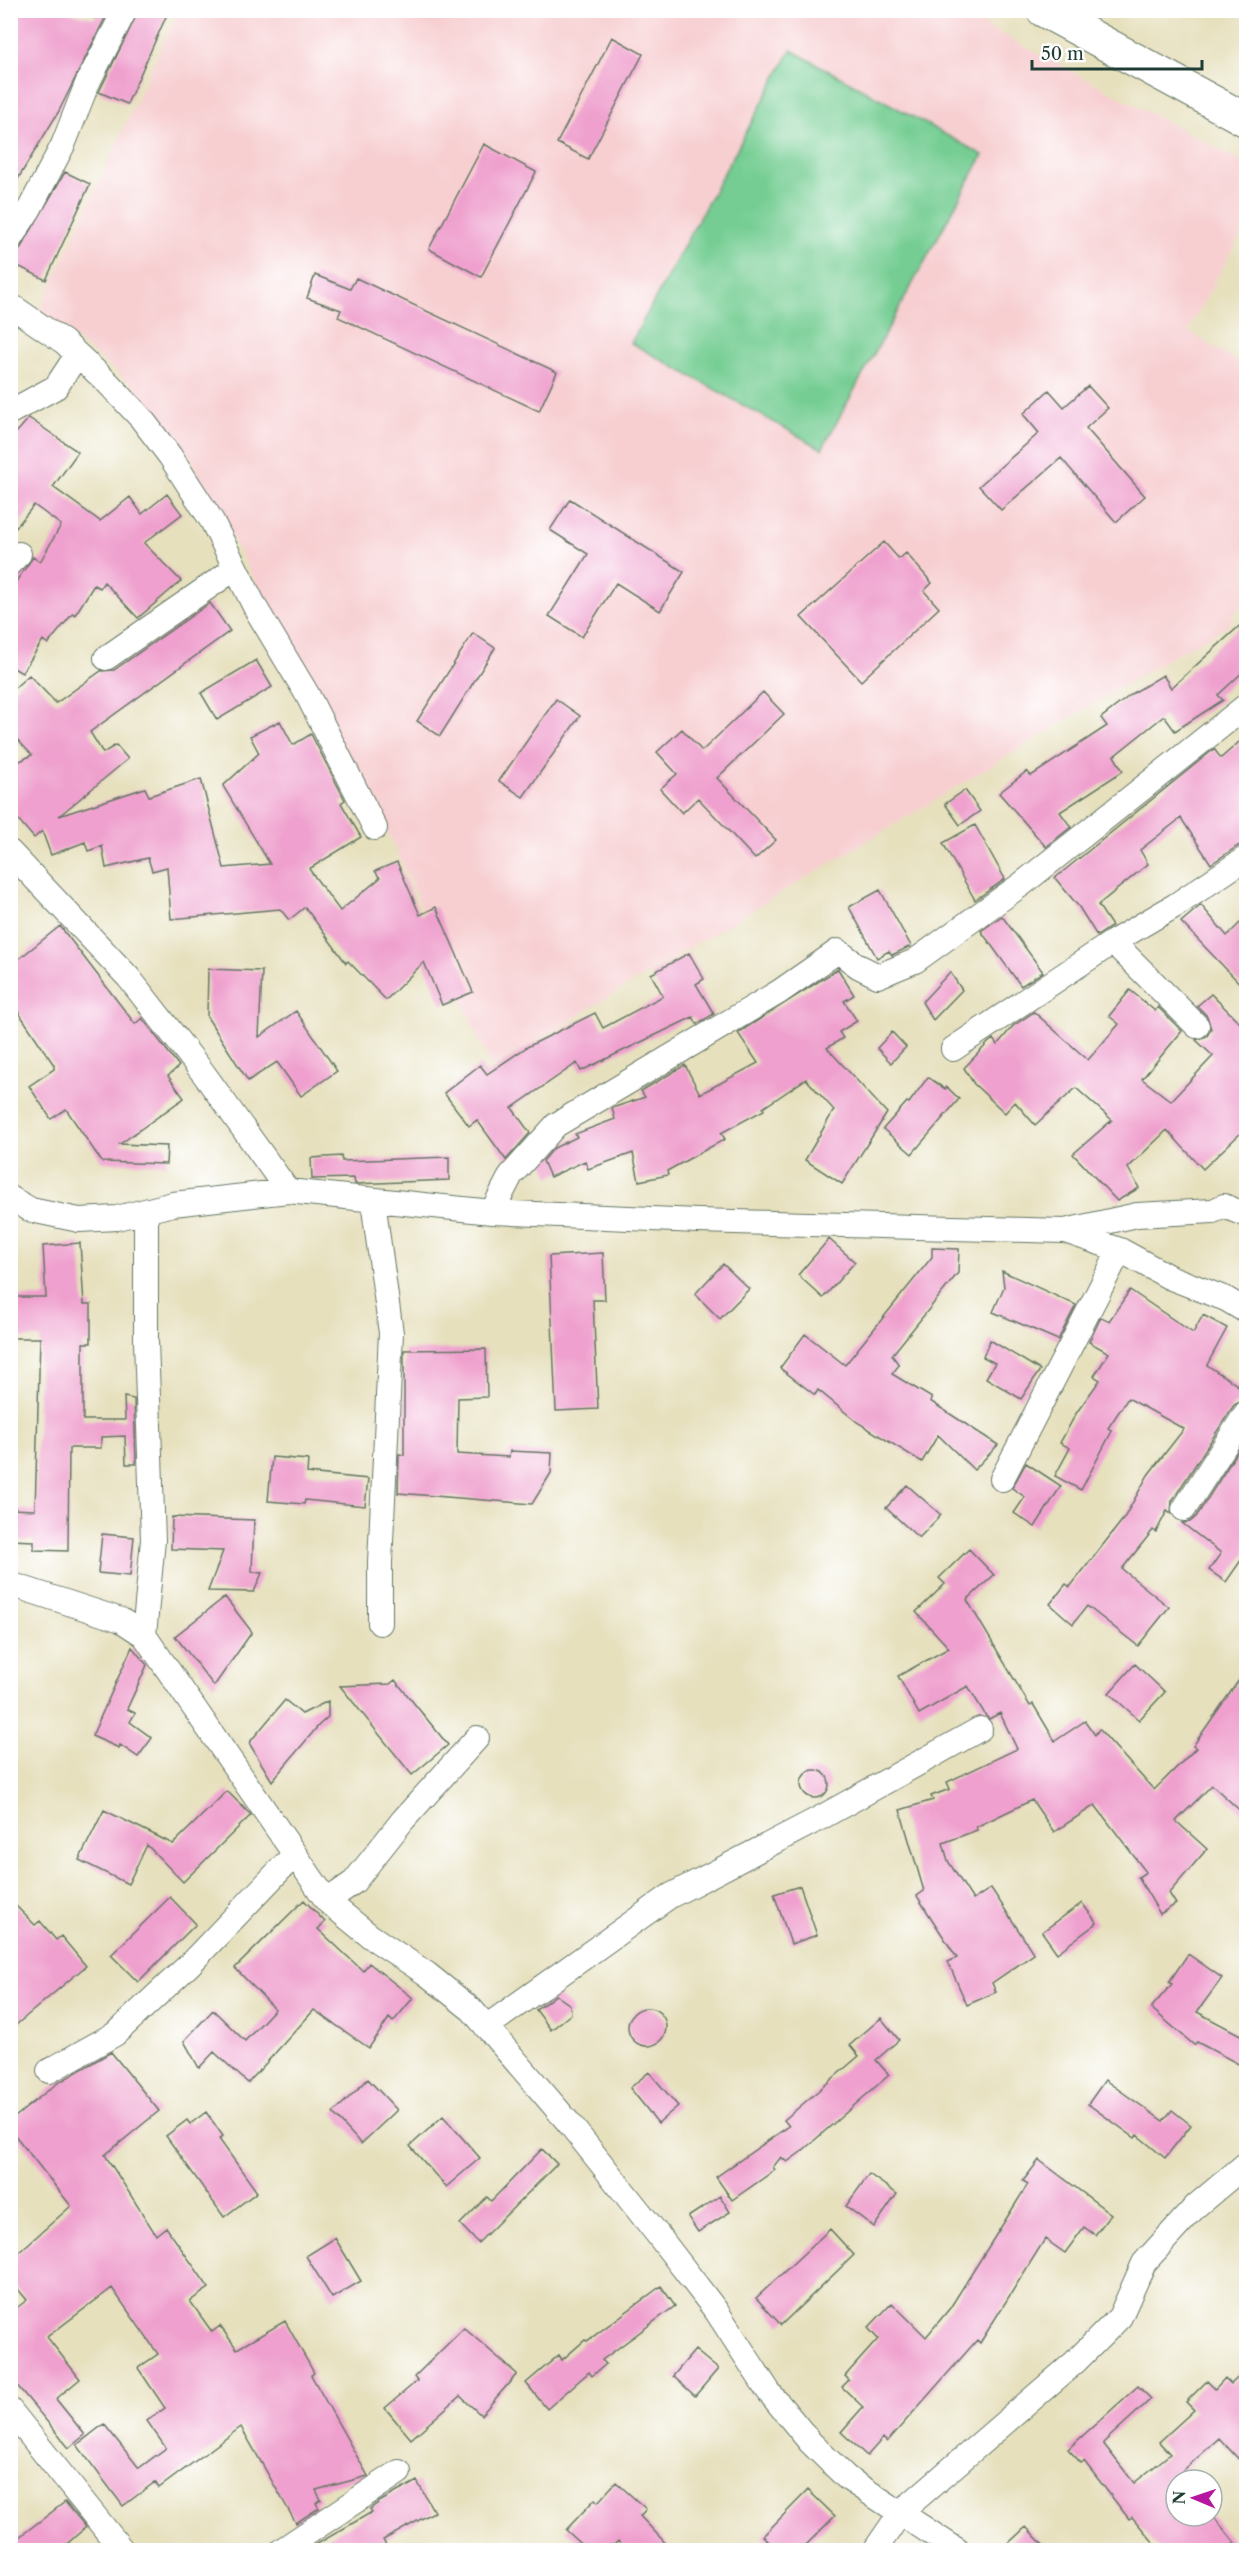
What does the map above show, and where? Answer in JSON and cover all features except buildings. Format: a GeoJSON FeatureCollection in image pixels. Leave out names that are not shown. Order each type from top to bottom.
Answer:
{"type":"FeatureCollection","features":[{"type":"Feature","properties":{"kind":"main road"},"geometry":{"type":"LineString","coordinates":[[1043,10],[1246,120]]}},
{"type":"Feature","properties":{"kind":"street"},"geometry":{"type":"LineString","coordinates":[[10,239],[30,208],[63,145],[87,84],[125,10]]}},
{"type":"Feature","properties":{"kind":"street"},"geometry":{"type":"LineString","coordinates":[[10,305],[77,355],[108,382],[156,437],[212,520],[256,609],[307,694],[375,828]]}},
{"type":"Feature","properties":{"kind":"street"},"geometry":{"type":"LineString","coordinates":[[10,412],[56,387],[77,355]]}},
{"type":"Feature","properties":{"kind":"street"},"geometry":{"type":"LineString","coordinates":[[106,658],[227,574],[232,569],[232,561]]}},
{"type":"Feature","properties":{"kind":"street"},"geometry":{"type":"LineString","coordinates":[[492,1212],[511,1176],[556,1125],[779,992],[838,951],[858,966],[878,976],[915,961],[1022,885],[1246,706]]}},
{"type":"Feature","properties":{"kind":"street"},"geometry":{"type":"LineString","coordinates":[[10,852],[129,978],[204,1074],[288,1191]]}},
{"type":"Feature","properties":{"kind":"street"},"geometry":{"type":"LineString","coordinates":[[953,1049],[1113,942],[1176,905],[1246,858]]}},
{"type":"Feature","properties":{"kind":"street"},"geometry":{"type":"LineString","coordinates":[[1113,942],[1197,1026]]}},
{"type":"Feature","properties":{"kind":"street"},"geometry":{"type":"LineString","coordinates":[[10,1198],[31,1210],[79,1220],[117,1218],[173,1204],[288,1191],[492,1212],[698,1221],[1065,1231],[1137,1215],[1213,1210],[1224,1206],[1246,1215]]}},
{"type":"Feature","properties":{"kind":"street"},"geometry":{"type":"LineString","coordinates":[[373,1201],[391,1333],[380,1562],[380,1623]]}},
{"type":"Feature","properties":{"kind":"street"},"geometry":{"type":"LineString","coordinates":[[144,1635],[153,1540],[146,1341],[146,1211]]}},
{"type":"Feature","properties":{"kind":"street"},"geometry":{"type":"LineString","coordinates":[[1065,1231],[1120,1250],[1169,1277],[1226,1299],[1246,1311]]}},
{"type":"Feature","properties":{"kind":"street"},"geometry":{"type":"LineString","coordinates":[[1002,1479],[1120,1250]]}},
{"type":"Feature","properties":{"kind":"street"},"geometry":{"type":"LineString","coordinates":[[1184,1509],[1246,1413]]}},
{"type":"Feature","properties":{"kind":"street"},"geometry":{"type":"LineString","coordinates":[[10,1584],[121,1620],[144,1635],[327,1901],[370,1936],[427,1974],[472,2010],[568,2123],[658,2235],[717,2312],[769,2392],[810,2442],[848,2478],[957,2550]]}},
{"type":"Feature","properties":{"kind":"street"},"geometry":{"type":"LineString","coordinates":[[486,2027],[670,1896],[822,1817],[981,1729]]}},
{"type":"Feature","properties":{"kind":"street"},"geometry":{"type":"LineString","coordinates":[[327,1901],[354,1882],[403,1820],[477,1738]]}},
{"type":"Feature","properties":{"kind":"street"},"geometry":{"type":"LineString","coordinates":[[50,2071],[116,2034],[189,1965],[294,1855]]}},
{"type":"Feature","properties":{"kind":"street"},"geometry":{"type":"LineString","coordinates":[[875,2550],[901,2512],[1076,2362],[1120,2317],[1144,2263],[1196,2205],[1246,2164]]}},
{"type":"Feature","properties":{"kind":"street"},"geometry":{"type":"LineString","coordinates":[[10,2410],[122,2550]]}},
{"type":"Feature","properties":{"kind":"street"},"geometry":{"type":"LineString","coordinates":[[282,2550],[399,2472]]}},
{"type":"Feature","properties":{"kind":"shaded area"},"geometry":{"type":"Polygon","coordinates":[[[178,11],[958,11],[1246,164],[1246,224],[1188,331],[1246,368],[1246,597],[1227,626],[1168,659],[491,1068],[396,849],[190,458],[132,385],[40,310],[178,11]]]}},
{"type":"Feature","properties":{"kind":"green space"},"geometry":{"type":"Polygon","coordinates":[[[791,50],[983,155],[822,449],[631,343],[791,50]]]}}]}
